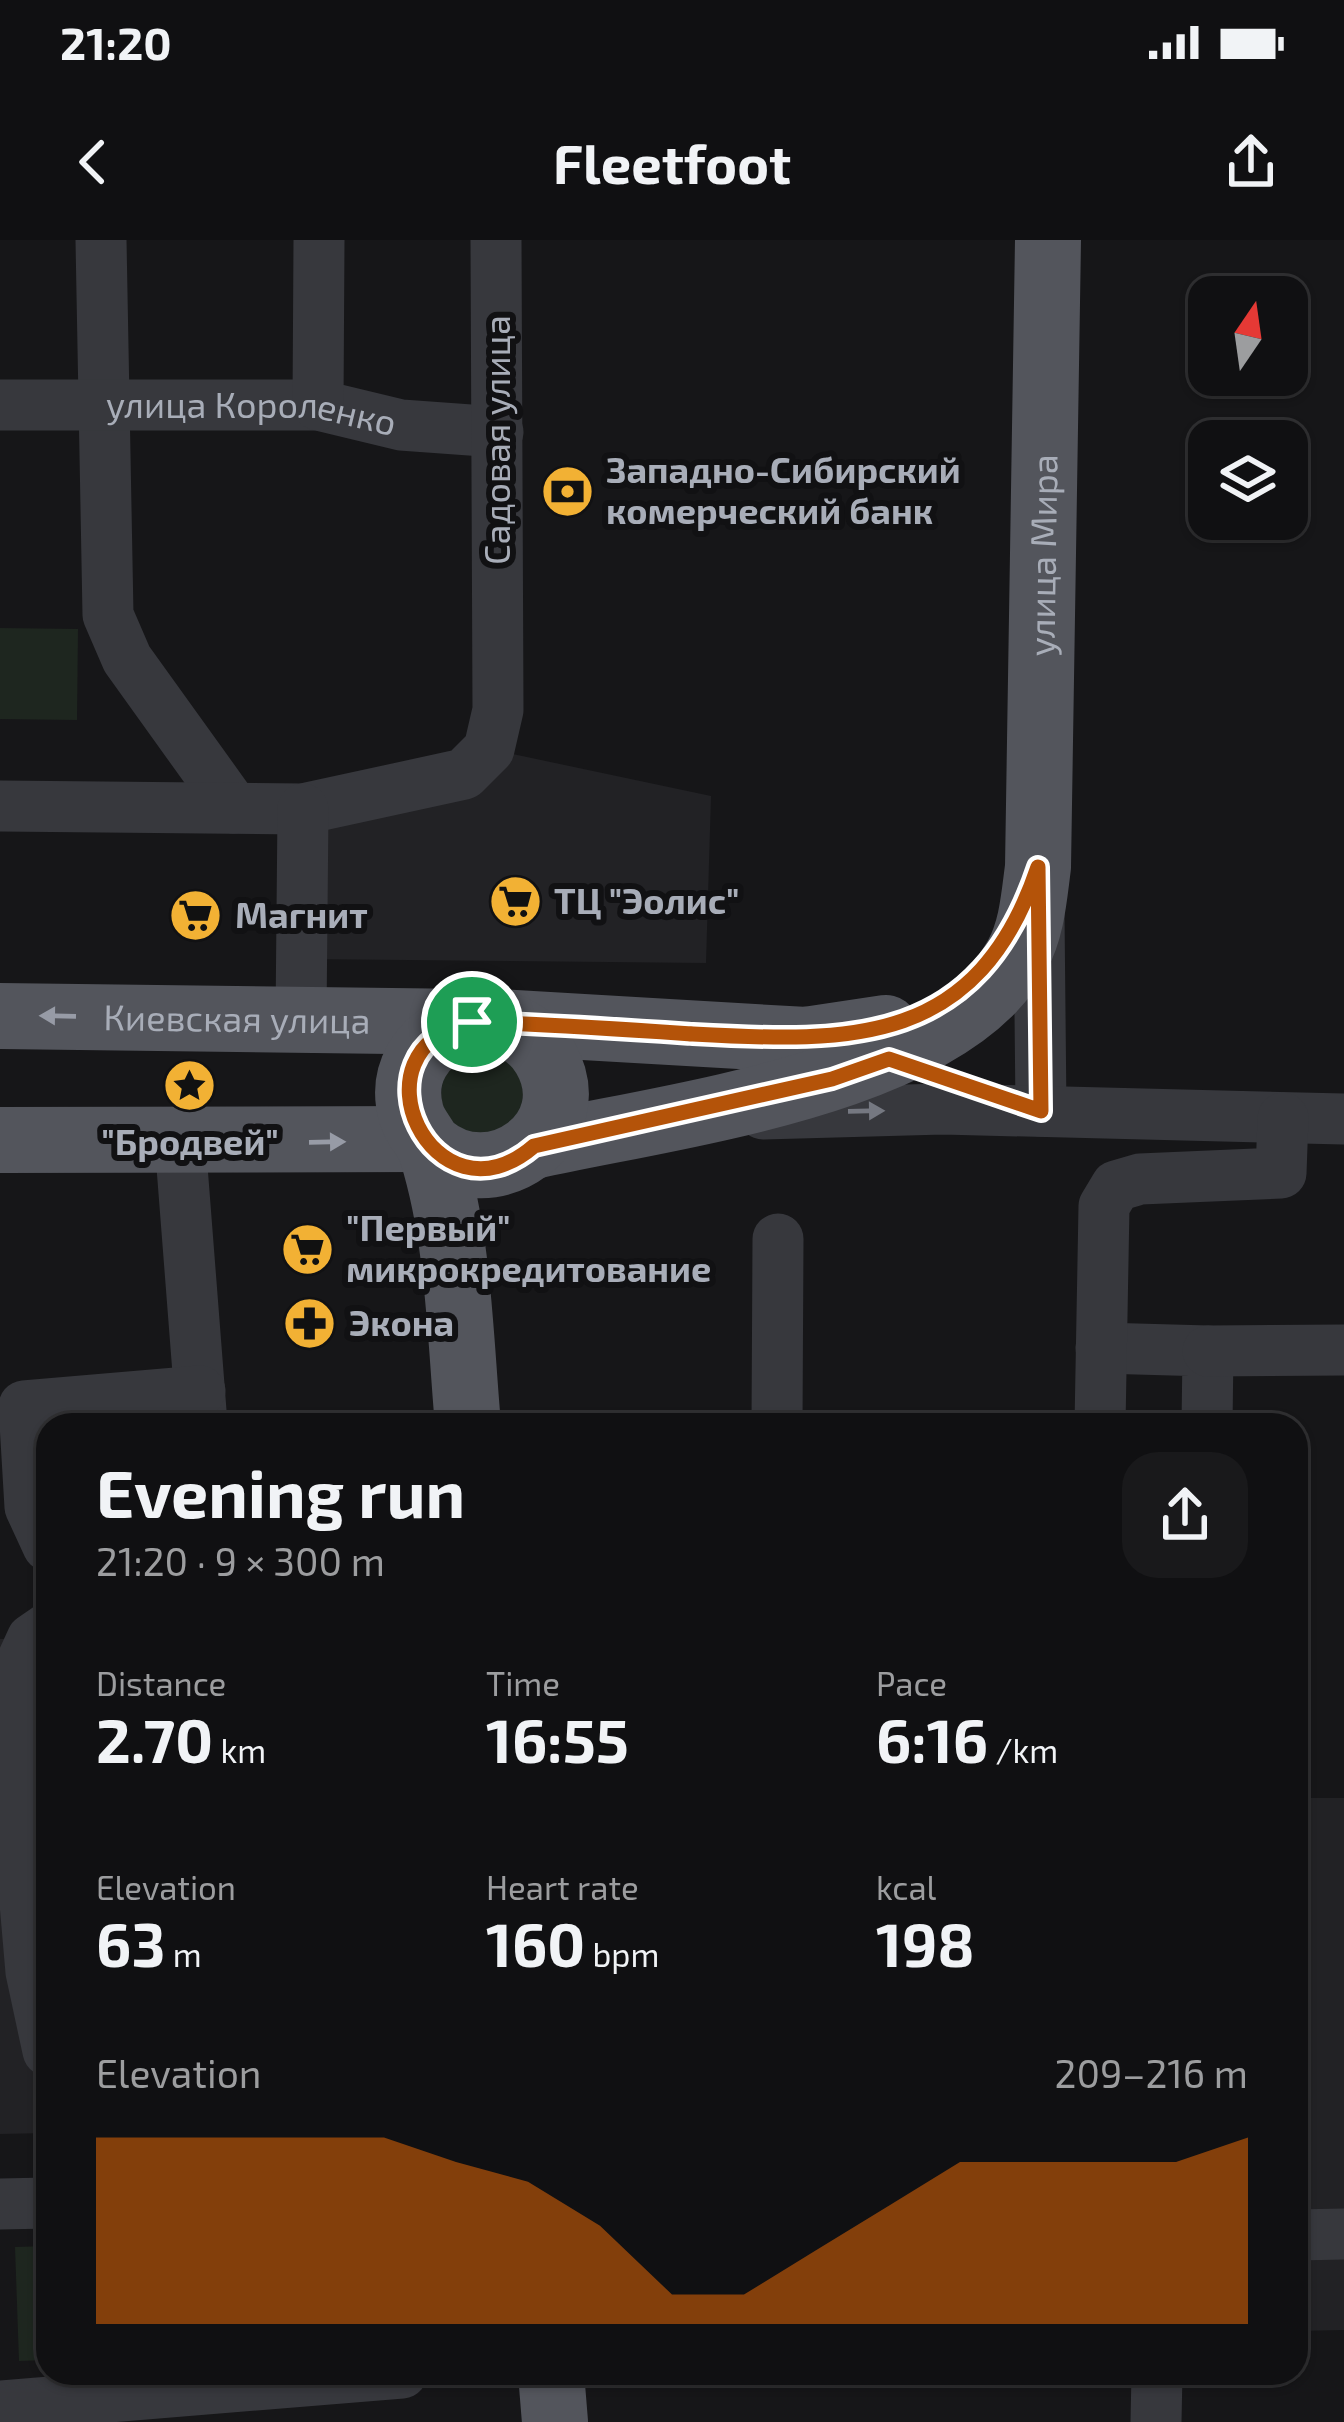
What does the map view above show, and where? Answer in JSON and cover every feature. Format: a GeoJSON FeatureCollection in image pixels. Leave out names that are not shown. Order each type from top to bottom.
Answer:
{"type":"FeatureCollection","features":[{"type":"Feature","properties":{"kind":"main road","name":"улица Мира"},"geometry":{"type":"LineString","coordinates":[[1038,867],[1048,240]]}},
{"type":"Feature","properties":{"kind":"main road","name":"Киевская улица"},"geometry":{"type":"LineString","coordinates":[[0,1016],[484,1022],[806,1040],[895,1026],[952,994],[999,950],[1038,867]]}},
{"type":"Feature","properties":{"kind":"main road"},"geometry":{"type":"LineString","coordinates":[[0,1139],[427,1143],[449,1161],[482,1168],[529,1150],[832,1079],[889,1059],[970,1011],[1000,981],[1027,933],[1038,867]]}},
{"type":"Feature","properties":{"kind":"main road"},"geometry":{"type":"LineString","coordinates":[[462,1326],[481,1253],[529,1150],[553,1115],[554,1079],[538,1047],[484,1022],[439,1034],[416,1061],[409,1107],[427,1143],[462,1326],[467,1413]]}},
{"type":"Feature","properties":{"kind":"main road"},"geometry":{"type":"LineString","coordinates":[[806,1040],[889,1059]]}},
{"type":"Feature","properties":{"kind":"main road"},"geometry":{"type":"LineString","coordinates":[[552,2385],[555,2422]]}},
{"type":"Feature","properties":{"kind":"street"},"geometry":{"type":"LineString","coordinates":[[101,240],[108,615],[127,658],[234,808]]}},
{"type":"Feature","properties":{"kind":"street"},"geometry":{"type":"LineString","coordinates":[[318,405],[319,240]]}},
{"type":"Feature","properties":{"kind":"street","name":"Садовая улица"},"geometry":{"type":"LineString","coordinates":[[0,806],[303,809],[464,774],[489,749],[498,710],[496,240]]}},
{"type":"Feature","properties":{"kind":"street","name":"улица Короленко"},"geometry":{"type":"LineString","coordinates":[[0,405],[318,405],[400,425],[498,432]]}},
{"type":"Feature","properties":{"kind":"street"},"geometry":{"type":"LineString","coordinates":[[301,1019],[303,809]]}},
{"type":"Feature","properties":{"kind":"street"},"geometry":{"type":"LineString","coordinates":[[1038,867],[1041,1111]]}},
{"type":"Feature","properties":{"kind":"street"},"geometry":{"type":"LineString","coordinates":[[889,1059],[1041,1111]]}},
{"type":"Feature","properties":{"kind":"street"},"geometry":{"type":"LineString","coordinates":[[665,1116],[1041,1111],[1344,1119]]}},
{"type":"Feature","properties":{"kind":"street"},"geometry":{"type":"LineString","coordinates":[[1100,1413],[1104,1206],[1116,1186],[1141,1178],[1281,1173],[1282,1118]]}},
{"type":"Feature","properties":{"kind":"street"},"geometry":{"type":"LineString","coordinates":[[36,1520],[12,1469],[12,1398],[201,1408],[180,1141]]}},
{"type":"Feature","properties":{"kind":"street"},"geometry":{"type":"LineString","coordinates":[[777,1413],[778,1238]]}},
{"type":"Feature","properties":{"kind":"street"},"geometry":{"type":"LineString","coordinates":[[1101,1348],[1344,1350]]}},
{"type":"Feature","properties":{"kind":"street"},"geometry":{"type":"LineString","coordinates":[[1207,1413],[1208,1351]]}},
{"type":"Feature","properties":{"kind":"street"},"geometry":{"type":"LineString","coordinates":[[36,1636],[3,1694],[15,1972],[36,2022]]}},
{"type":"Feature","properties":{"kind":"street"},"geometry":{"type":"LineString","coordinates":[[0,2204],[36,2203]]}},
{"type":"Feature","properties":{"kind":"street"},"geometry":{"type":"LineString","coordinates":[[1308,2235],[1344,2234]]}},
{"type":"Feature","properties":{"kind":"street"},"geometry":{"type":"LineString","coordinates":[[0,2406],[286,2385]]}},
{"type":"Feature","properties":{"kind":"street"},"geometry":{"type":"LineString","coordinates":[[1156,2422],[1157,2385]]}},
{"type":"Feature","properties":{"kind":"shaded area"},"geometry":{"type":"Polygon","coordinates":[[[0,628],[78,629],[77,720],[0,719],[0,628]]]}},
{"type":"Feature","properties":{"kind":"shaded area"},"geometry":{"type":"Polygon","coordinates":[[[489,749],[711,796],[706,963],[302,959],[303,809],[489,749]]]}},
{"type":"Feature","properties":{"kind":"shaded area"},"geometry":{"type":"Polygon","coordinates":[[[482,1053],[511,1065],[523,1094],[511,1123],[482,1135],[453,1123],[441,1094],[453,1065],[482,1053]]]}},
{"type":"Feature","properties":{"kind":"shaded area"},"geometry":{"type":"Polygon","coordinates":[[[36,1638],[36,2133],[0,2134],[0,1639],[36,1638]]]}},
{"type":"Feature","properties":{"kind":"shaded area"},"geometry":{"type":"Polygon","coordinates":[[[1308,1798],[1344,1798],[1344,2330],[1308,2331],[1308,1798]]]}},
{"type":"Feature","properties":{"kind":"shaded area"},"geometry":{"type":"Polygon","coordinates":[[[36,2246],[36,2360],[19,2361],[15,2247],[36,2246]]]}},
{"type":"Feature","properties":{"kind":"place","name":"Западно-Сибирский комерческий банк"},"geometry":{"type":"Point","coordinates":[567,491]}},
{"type":"Feature","properties":{"kind":"place","name":"ТЦ \"Эолис\""},"geometry":{"type":"Point","coordinates":[515,901]}},
{"type":"Feature","properties":{"kind":"place","name":"Магнит"},"geometry":{"type":"Point","coordinates":[196,915]}},
{"type":"Feature","properties":{"kind":"place","name":"\"Бродвей\""},"geometry":{"type":"Point","coordinates":[190,1086]}},
{"type":"Feature","properties":{"kind":"place","name":"\"Первый\" микрокредитование"},"geometry":{"type":"Point","coordinates":[307,1249]}},
{"type":"Feature","properties":{"kind":"place","name":"Экона"},"geometry":{"type":"Point","coordinates":[310,1323]}},
{"type":"Feature","properties":{"kind":"route"},"geometry":{"type":"LineString","coordinates":[[1038,867],[1041,1111],[889,1059],[832,1079],[534,1146],[503,1165],[470,1167],[449,1161],[423,1139],[412,1118],[408,1095],[416,1061],[430,1042],[449,1028],[472,1022],[806,1040],[895,1026],[952,994],[999,950],[1027,901],[1038,867]]}}]}
